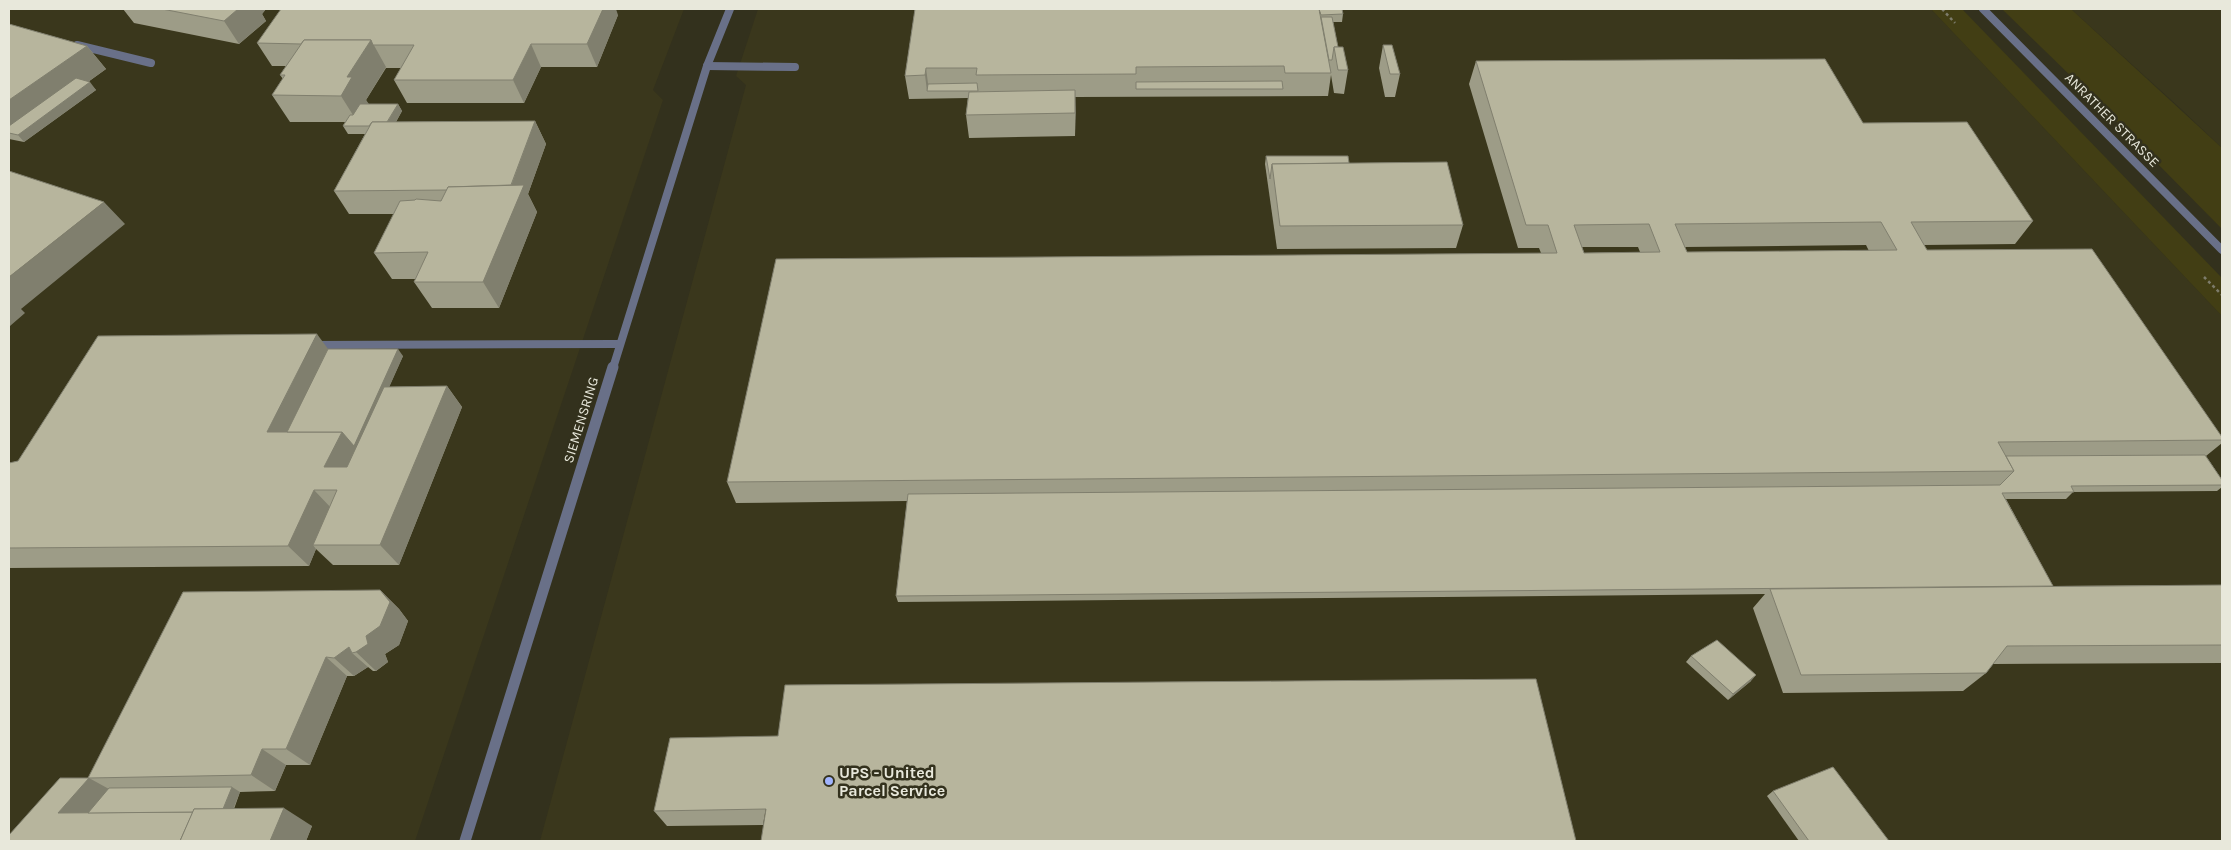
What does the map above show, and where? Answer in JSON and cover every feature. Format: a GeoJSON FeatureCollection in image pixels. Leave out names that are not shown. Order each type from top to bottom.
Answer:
{"type":"FeatureCollection","features":[{"type":"Feature","properties":{"kind":"street","name":"SIEMENSRING"},"geometry":{"type":"LineString","coordinates":[[464,841],[707,66],[730,9]]}},
{"type":"Feature","properties":{"kind":"street","name":"ANRATHER STRASSE"},"geometry":{"type":"LineString","coordinates":[[1983,9],[2222,250]]}},
{"type":"Feature","properties":{"kind":"street"},"geometry":{"type":"LineString","coordinates":[[66,42],[151,63]]}},
{"type":"Feature","properties":{"kind":"street"},"geometry":{"type":"LineString","coordinates":[[707,66],[796,66]]}},
{"type":"Feature","properties":{"kind":"street"},"geometry":{"type":"LineString","coordinates":[[302,345],[619,344]]}},
{"type":"Feature","properties":{"kind":"shaded area"},"geometry":{"type":"Polygon","coordinates":[[[9,9],[684,9],[653,90],[663,100],[415,841],[9,841],[9,9]]]}},
{"type":"Feature","properties":{"kind":"shaded area"},"geometry":{"type":"Polygon","coordinates":[[[758,9],[1931,9],[2222,316],[2222,841],[540,841],[746,85],[736,76],[758,9]]]}},
{"type":"Feature","properties":{"kind":"shaded area"},"geometry":{"type":"Polygon","coordinates":[[[1931,9],[1962,9],[2222,278],[2222,316],[1931,9]]]}},
{"type":"Feature","properties":{"kind":"shaded area"},"geometry":{"type":"Polygon","coordinates":[[[2002,9],[2071,9],[2222,148],[2222,229],[2077,82],[2002,9]]]}},
{"type":"Feature","properties":{"kind":"shaded area"},"geometry":{"type":"Polygon","coordinates":[[[2071,9],[2222,9],[2222,148],[2179,107],[2071,9]]]}},
{"type":"Feature","properties":{"kind":"building"},"geometry":{"type":"Polygon","coordinates":[[[162,9],[238,9],[224,21],[162,9]]]}},
{"type":"Feature","properties":{"kind":"building"},"geometry":{"type":"Polygon","coordinates":[[[281,9],[603,9],[587,44],[531,44],[513,80],[394,80],[414,45],[373,45],[371,40],[304,40],[301,44],[257,43],[281,9]]]}},
{"type":"Feature","properties":{"kind":"building"},"geometry":{"type":"Polygon","coordinates":[[[915,9],[1319,9],[1331,73],[1285,73],[1284,66],[1136,67],[1136,74],[976,75],[977,68],[926,68],[925,75],[905,76],[915,9]]]}},
{"type":"Feature","properties":{"kind":"building"},"geometry":{"type":"Polygon","coordinates":[[[1319,9],[1342,9],[1343,14],[1321,15],[1319,9]]]}},
{"type":"Feature","properties":{"kind":"building"},"geometry":{"type":"Polygon","coordinates":[[[1321,17],[1332,17],[1338,47],[1334,47],[1332,60],[1329,60],[1321,17]]]}},
{"type":"Feature","properties":{"kind":"building"},"geometry":{"type":"Polygon","coordinates":[[[9,24],[87,46],[9,100],[9,24]]]}},
{"type":"Feature","properties":{"kind":"building"},"geometry":{"type":"Polygon","coordinates":[[[304,40],[371,40],[347,77],[352,77],[341,96],[272,95],[285,75],[280,75],[304,40]]]}},
{"type":"Feature","properties":{"kind":"building"},"geometry":{"type":"Polygon","coordinates":[[[1383,45],[1392,45],[1400,74],[1390,74],[1383,45]]]}},
{"type":"Feature","properties":{"kind":"building"},"geometry":{"type":"Polygon","coordinates":[[[1334,47],[1343,47],[1348,70],[1338,70],[1334,47]]]}},
{"type":"Feature","properties":{"kind":"building"},"geometry":{"type":"Polygon","coordinates":[[[1825,59],[1863,123],[1967,122],[2033,221],[1911,222],[1927,250],[2092,249],[2222,437],[2222,440],[1998,442],[2014,471],[727,482],[776,259],[1557,253],[1548,225],[1526,225],[1476,61],[1825,59]],[[1881,222],[1675,224],[1687,252],[1897,250],[1881,222]],[[1649,224],[1574,225],[1584,253],[1660,252],[1649,224]]]}},
{"type":"Feature","properties":{"kind":"building"},"geometry":{"type":"Polygon","coordinates":[[[76,78],[90,82],[18,135],[9,133],[9,126],[76,78]]]}},
{"type":"Feature","properties":{"kind":"building"},"geometry":{"type":"Polygon","coordinates":[[[1282,81],[1283,89],[1136,89],[1136,82],[1282,81]]]}},
{"type":"Feature","properties":{"kind":"building"},"geometry":{"type":"Polygon","coordinates":[[[977,83],[978,91],[927,91],[928,84],[977,83]]]}},
{"type":"Feature","properties":{"kind":"building"},"geometry":{"type":"Polygon","coordinates":[[[1075,90],[1075,113],[966,115],[969,92],[1075,90]]]}},
{"type":"Feature","properties":{"kind":"building"},"geometry":{"type":"Polygon","coordinates":[[[360,104],[398,104],[387,122],[372,122],[369,126],[343,126],[360,104]]]}},
{"type":"Feature","properties":{"kind":"building"},"geometry":{"type":"Polygon","coordinates":[[[535,121],[511,185],[448,187],[447,190],[334,191],[372,122],[535,121]]]}},
{"type":"Feature","properties":{"kind":"building"},"geometry":{"type":"Polygon","coordinates":[[[1266,156],[1348,156],[1349,163],[1272,164],[1270,179],[1266,156]]]}},
{"type":"Feature","properties":{"kind":"building"},"geometry":{"type":"Polygon","coordinates":[[[1447,162],[1463,225],[1280,226],[1272,164],[1447,162]]]}},
{"type":"Feature","properties":{"kind":"building"},"geometry":{"type":"Polygon","coordinates":[[[9,171],[104,202],[9,277],[9,171]]]}},
{"type":"Feature","properties":{"kind":"building"},"geometry":{"type":"Polygon","coordinates":[[[524,185],[483,282],[414,282],[428,252],[374,253],[400,201],[416,199],[441,201],[448,187],[524,185]]]}},
{"type":"Feature","properties":{"kind":"building"},"geometry":{"type":"Polygon","coordinates":[[[317,334],[267,432],[342,432],[324,467],[347,467],[384,387],[447,386],[380,545],[313,545],[337,490],[314,490],[288,546],[9,548],[9,463],[18,461],[98,336],[317,334]]]}},
{"type":"Feature","properties":{"kind":"building"},"geometry":{"type":"Polygon","coordinates":[[[328,349],[398,349],[354,446],[342,432],[287,432],[328,349]]]}},
{"type":"Feature","properties":{"kind":"building"},"geometry":{"type":"Polygon","coordinates":[[[2205,455],[2222,480],[2222,485],[2071,486],[2074,492],[2002,493],[2053,586],[896,596],[908,494],[2000,485],[2014,471],[2006,456],[2205,455]]]}},
{"type":"Feature","properties":{"kind":"building"},"geometry":{"type":"Polygon","coordinates":[[[2222,585],[2222,645],[2007,646],[1986,673],[1801,675],[1770,589],[2222,585]]]}},
{"type":"Feature","properties":{"kind":"building"},"geometry":{"type":"Polygon","coordinates":[[[380,590],[390,602],[380,626],[366,636],[368,644],[356,652],[352,653],[349,647],[334,658],[326,657],[286,749],[262,749],[251,775],[89,778],[58,813],[193,812],[180,841],[9,841],[9,835],[60,778],[88,778],[183,592],[380,590]]]}},
{"type":"Feature","properties":{"kind":"building"},"geometry":{"type":"Polygon","coordinates":[[[1717,640],[1756,675],[1733,694],[1691,656],[1717,640]]]}},
{"type":"Feature","properties":{"kind":"building"},"geometry":{"type":"Polygon","coordinates":[[[1536,679],[1576,841],[761,841],[766,809],[654,811],[670,738],[778,736],[785,685],[1536,679]]]}},
{"type":"Feature","properties":{"kind":"building"},"geometry":{"type":"Polygon","coordinates":[[[1833,767],[1889,841],[1809,841],[1773,791],[1833,767]]]}},
{"type":"Feature","properties":{"kind":"building"},"geometry":{"type":"Polygon","coordinates":[[[232,787],[223,809],[194,809],[193,812],[88,813],[109,788],[232,787]]]}},
{"type":"Feature","properties":{"kind":"building"},"geometry":{"type":"Polygon","coordinates":[[[284,808],[270,841],[180,841],[194,809],[284,808]]]}},
{"type":"Feature","properties":{"kind":"place","name":"UPS - United Parcel Service"},"geometry":{"type":"Point","coordinates":[829,781]}}]}
